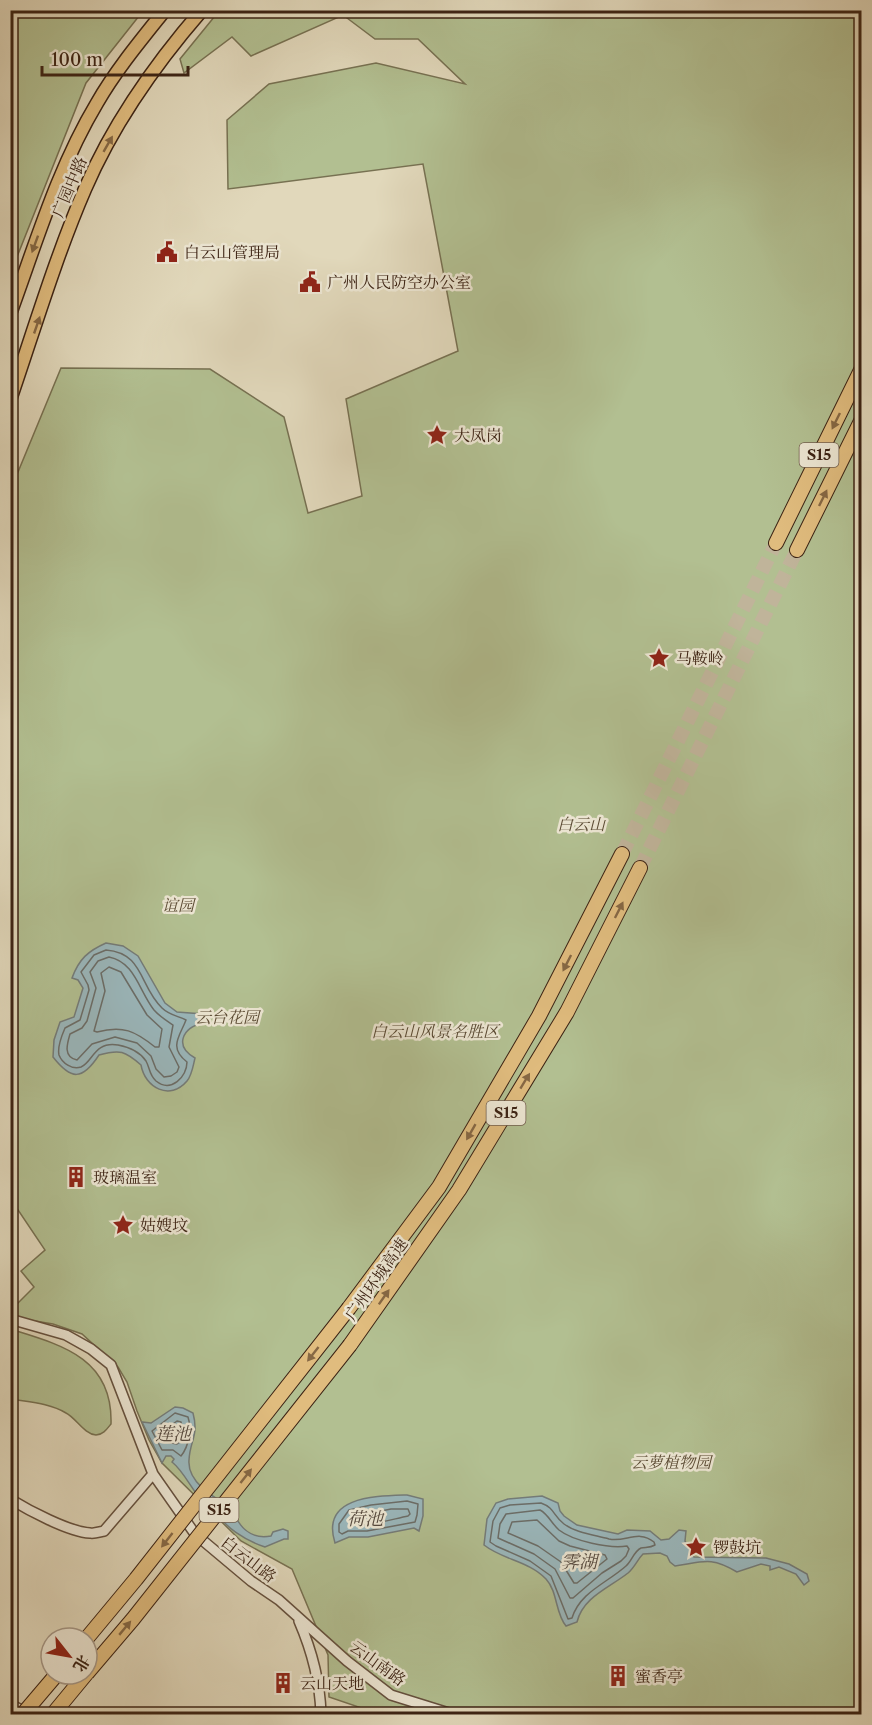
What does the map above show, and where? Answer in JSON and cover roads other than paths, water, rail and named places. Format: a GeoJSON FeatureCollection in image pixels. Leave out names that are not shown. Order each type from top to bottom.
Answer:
{"type":"FeatureCollection","features":[{"type":"Feature","properties":{"kind":"highway","name":"S15"},"geometry":{"type":"LineString","coordinates":[[777,543],[861,368]]}},
{"type":"Feature","properties":{"kind":"highway","name":"S15"},"geometry":{"type":"LineString","coordinates":[[798,550],[861,419]]}},
{"type":"Feature","properties":{"kind":"highway","name":"广州环城高速"},"geometry":{"type":"LineString","coordinates":[[97,1626],[350,1308],[439,1187],[539,1016],[622,854]]}},
{"type":"Feature","properties":{"kind":"highway","name":"广州环城高速"},"geometry":{"type":"LineString","coordinates":[[99,1660],[350,1345],[459,1190],[567,1012],[640,868]]}},
{"type":"Feature","properties":{"kind":"highway"},"geometry":{"type":"LineString","coordinates":[[23,1714],[47,1686]]}},
{"type":"Feature","properties":{"kind":"highway","name":"广州环城高速"},"geometry":{"type":"LineString","coordinates":[[52,1714],[76,1686]]}},
{"type":"Feature","properties":{"kind":"main road","name":"广园中路"},"geometry":{"type":"LineString","coordinates":[[10,314],[58,184],[83,128],[113,77],[165,10]]}},
{"type":"Feature","properties":{"kind":"main road","name":"广园中路"},"geometry":{"type":"LineString","coordinates":[[10,400],[74,217],[101,156],[141,90],[202,10]]}},
{"type":"Feature","properties":{"kind":"street","name":"白云山路"},"geometry":{"type":"LineString","coordinates":[[10,1319],[66,1335],[91,1349],[111,1365],[153,1474],[195,1534],[297,1616]]}},
{"type":"Feature","properties":{"kind":"street"},"geometry":{"type":"LineString","coordinates":[[10,1499],[70,1528],[90,1534],[104,1531],[153,1474]]}},
{"type":"Feature","properties":{"kind":"street"},"geometry":{"type":"LineString","coordinates":[[297,1616],[310,1645],[321,1693],[321,1714]]}},
{"type":"Feature","properties":{"kind":"street","name":"云山南路"},"geometry":{"type":"LineString","coordinates":[[297,1616],[391,1695],[452,1714]]}},
{"type":"Feature","properties":{"kind":"street"},"geometry":{"type":"LineString","coordinates":[[10,1704],[29,1714]]}},
{"type":"Feature","properties":{"kind":"water"},"geometry":{"type":"Polygon","coordinates":[[[106,943],[123,946],[138,956],[165,1003],[177,1012],[203,1014],[203,1023],[190,1029],[183,1038],[184,1048],[195,1058],[190,1076],[180,1087],[166,1091],[159,1089],[147,1080],[141,1065],[122,1052],[99,1055],[87,1070],[76,1074],[65,1070],[53,1057],[54,1040],[60,1022],[74,1017],[83,988],[78,980],[72,978],[75,971],[85,956],[106,943]]]}},
{"type":"Feature","properties":{"kind":"water","name":"莲池"},"geometry":{"type":"Polygon","coordinates":[[[175,1407],[193,1413],[195,1433],[189,1460],[192,1476],[197,1483],[232,1508],[241,1526],[251,1534],[271,1536],[273,1532],[283,1529],[288,1531],[288,1539],[265,1547],[243,1537],[223,1521],[215,1508],[202,1500],[172,1462],[174,1459],[171,1456],[166,1456],[162,1463],[142,1422],[151,1423],[175,1407]]]}},
{"type":"Feature","properties":{"kind":"water","name":"荷池"},"geometry":{"type":"Polygon","coordinates":[[[407,1495],[423,1499],[423,1516],[419,1531],[414,1528],[368,1537],[349,1537],[335,1543],[333,1527],[336,1516],[343,1507],[367,1498],[407,1495]]]}},
{"type":"Feature","properties":{"kind":"water","name":"霁湖"},"geometry":{"type":"Polygon","coordinates":[[[542,1496],[558,1503],[564,1516],[577,1525],[618,1534],[627,1530],[650,1531],[661,1540],[669,1539],[679,1530],[686,1531],[685,1541],[694,1557],[766,1558],[789,1564],[807,1574],[809,1581],[804,1585],[796,1574],[779,1567],[770,1570],[770,1566],[761,1564],[737,1572],[713,1562],[675,1566],[667,1556],[660,1553],[643,1554],[628,1573],[591,1599],[580,1613],[577,1622],[566,1626],[562,1621],[553,1590],[546,1579],[532,1568],[484,1545],[487,1519],[496,1503],[508,1499],[542,1496]]]}},
{"type":"Feature","properties":{"kind":"tunnel"},"geometry":{"type":"LineString","coordinates":[[622,854],[776,543]]}},
{"type":"Feature","properties":{"kind":"tunnel"},"geometry":{"type":"LineString","coordinates":[[640,868],[797,550]]}},
{"type":"Feature","properties":{"kind":"place","name":"白云山管理局"},"geometry":{"type":"Point","coordinates":[167,252]}},
{"type":"Feature","properties":{"kind":"place","name":"广州人民防空办公室"},"geometry":{"type":"Point","coordinates":[310,282]}},
{"type":"Feature","properties":{"kind":"place","name":"大凤岗"},"geometry":{"type":"Point","coordinates":[437,435]}},
{"type":"Feature","properties":{"kind":"place","name":"马鞍岭"},"geometry":{"type":"Point","coordinates":[659,658]}},
{"type":"Feature","properties":{"kind":"place","name":"玻璃温室"},"geometry":{"type":"Point","coordinates":[76,1177]}},
{"type":"Feature","properties":{"kind":"place","name":"姑嫂坟"},"geometry":{"type":"Point","coordinates":[123,1225]}},
{"type":"Feature","properties":{"kind":"place","name":"锣鼓坑"},"geometry":{"type":"Point","coordinates":[696,1547]}},
{"type":"Feature","properties":{"kind":"place","name":"蜜香亭"},"geometry":{"type":"Point","coordinates":[618,1676]}},
{"type":"Feature","properties":{"kind":"place","name":"云山天地"},"geometry":{"type":"Point","coordinates":[283,1683]}},
{"type":"Feature","properties":{"kind":"park label","name":"白云山"},"geometry":{"type":"Point","coordinates":[581,824]}},
{"type":"Feature","properties":{"kind":"park label","name":"谊园"},"geometry":{"type":"Point","coordinates":[178,905]}},
{"type":"Feature","properties":{"kind":"park label","name":"云台花园"},"geometry":{"type":"Point","coordinates":[227,1017]}},
{"type":"Feature","properties":{"kind":"park label","name":"白云山风景名胜区"},"geometry":{"type":"Point","coordinates":[435,1031]}},
{"type":"Feature","properties":{"kind":"park label","name":"云萝植物园"},"geometry":{"type":"Point","coordinates":[671,1462]}}]}
